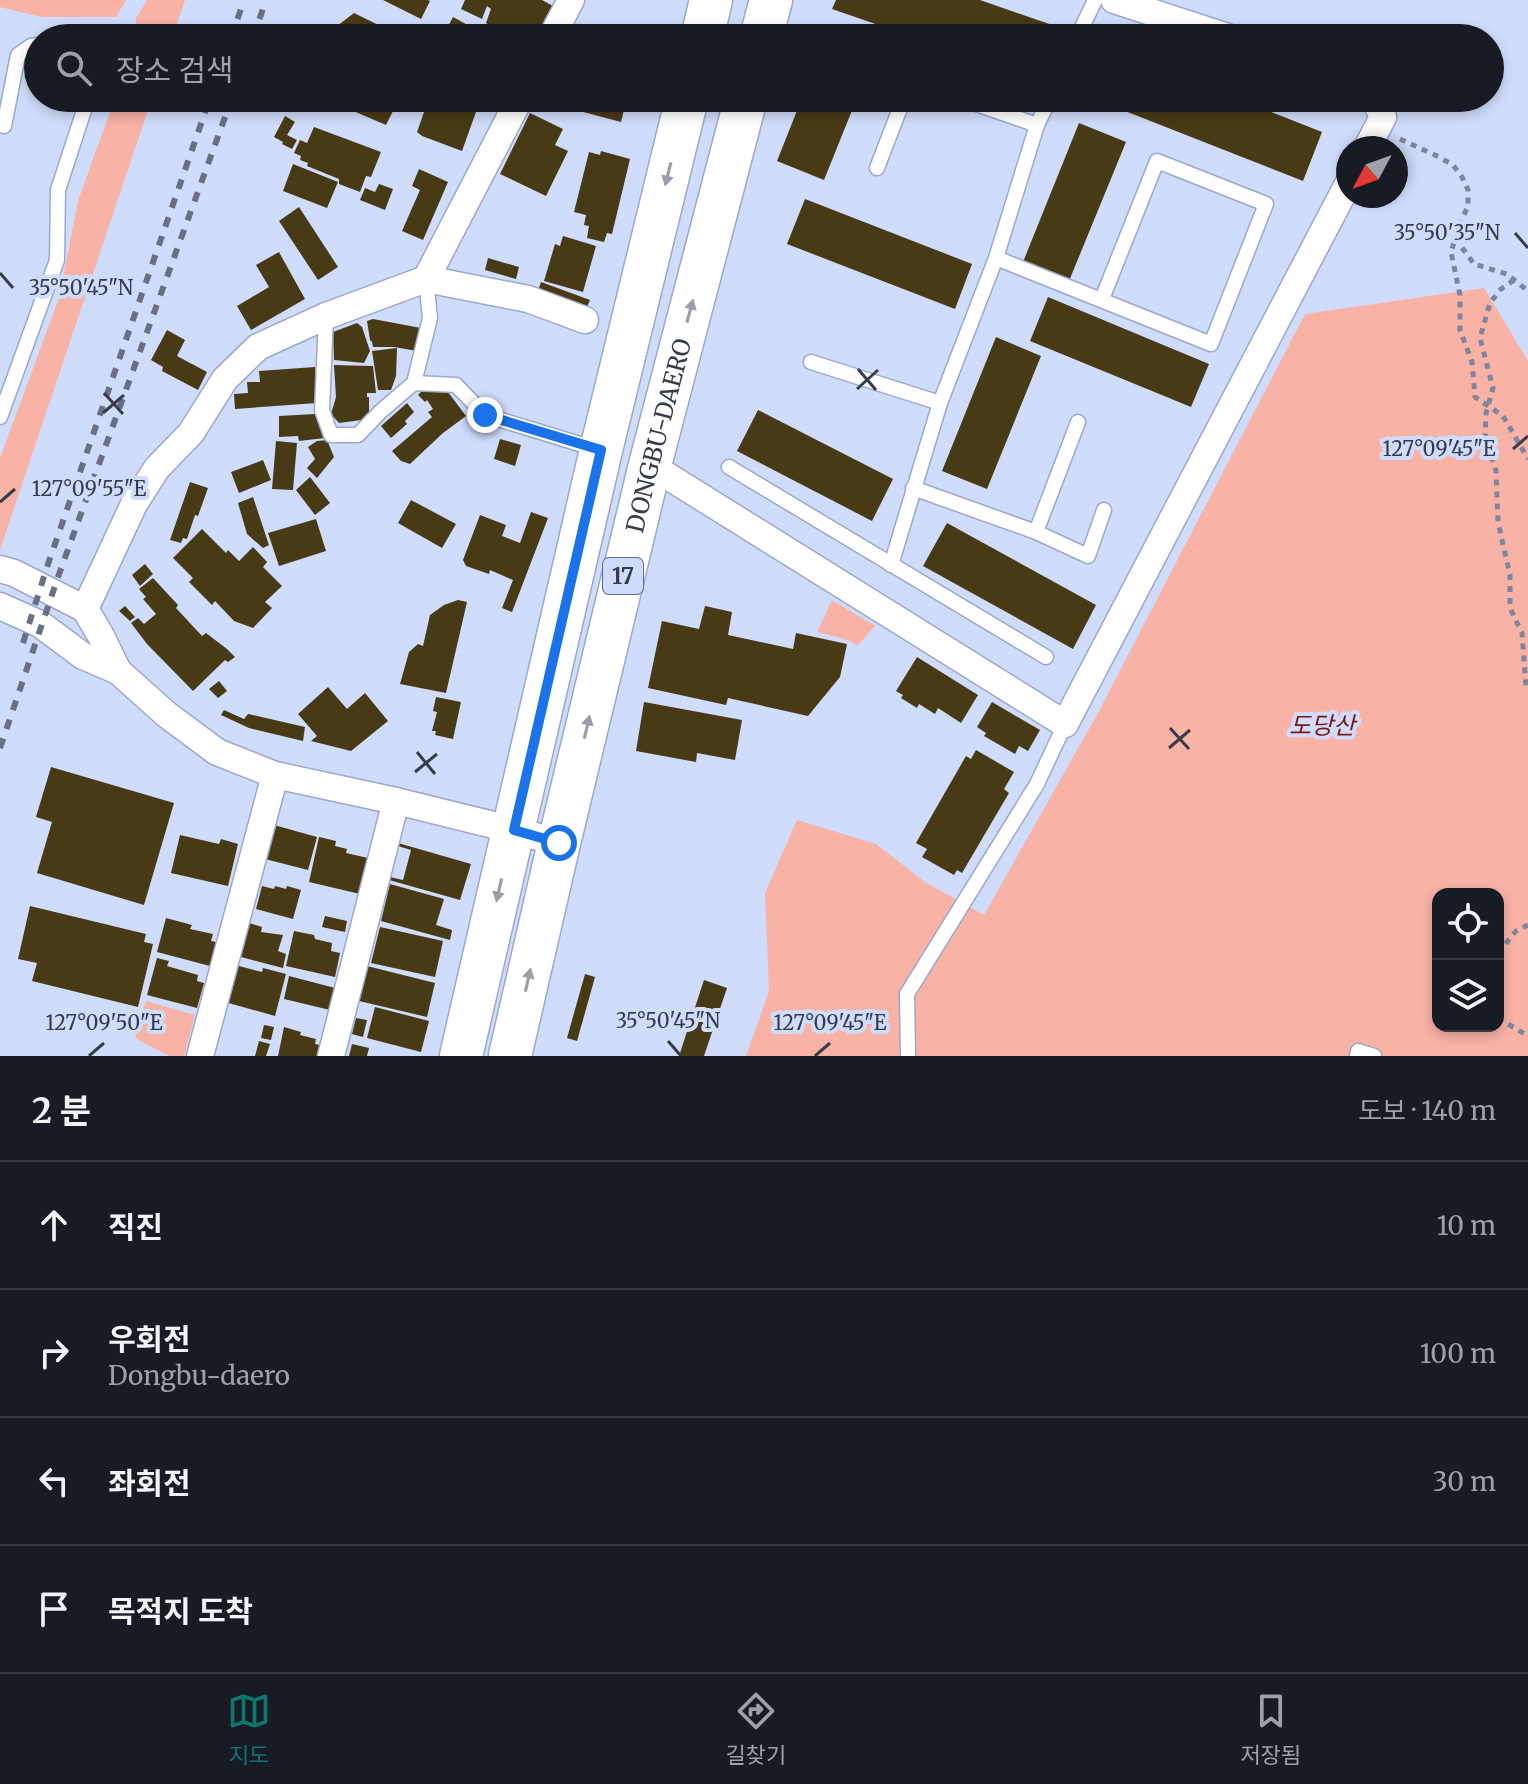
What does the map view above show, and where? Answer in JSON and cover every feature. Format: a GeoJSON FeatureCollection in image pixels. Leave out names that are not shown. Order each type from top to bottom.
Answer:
{"type":"FeatureCollection","features":[{"type":"Feature","properties":{"kind":"main road"},"geometry":{"type":"LineString","coordinates":[[705,24],[711,0]]}},
{"type":"Feature","properties":{"kind":"main road"},"geometry":{"type":"LineString","coordinates":[[765,24],[771,0]]}},
{"type":"Feature","properties":{"kind":"main road","name":"17"},"geometry":{"type":"LineString","coordinates":[[461,1056],[601,450],[684,112]]}},
{"type":"Feature","properties":{"kind":"main road","name":"DONGBU-DAERO"},"geometry":{"type":"LineString","coordinates":[[510,1056],[650,465],[742,112]]}},
{"type":"Feature","properties":{"kind":"street"},"geometry":{"type":"LineString","coordinates":[[558,24],[571,0]]}},
{"type":"Feature","properties":{"kind":"street"},"geometry":{"type":"LineString","coordinates":[[1114,0],[1188,24]]}},
{"type":"Feature","properties":{"kind":"street"},"geometry":{"type":"LineString","coordinates":[[426,279],[513,112]]}},
{"type":"Feature","properties":{"kind":"street"},"geometry":{"type":"LineString","coordinates":[[1374,136],[1383,117],[1381,112]]}},
{"type":"Feature","properties":{"kind":"street"},"geometry":{"type":"LineString","coordinates":[[650,465],[1065,724],[1336,207]]}},
{"type":"Feature","properties":{"kind":"street"},"geometry":{"type":"LineString","coordinates":[[85,609],[134,504],[157,468],[191,433],[225,379],[258,347],[326,316],[426,279],[528,299],[585,320]]}},
{"type":"Feature","properties":{"kind":"street"},"geometry":{"type":"LineString","coordinates":[[0,569],[85,609],[118,671]]}},
{"type":"Feature","properties":{"kind":"street"},"geometry":{"type":"LineString","coordinates":[[0,606],[40,624],[83,656],[118,671],[166,714],[217,752],[275,775],[396,801],[559,843]]}},
{"type":"Feature","properties":{"kind":"street"},"geometry":{"type":"LineString","coordinates":[[200,1056],[275,775]]}},
{"type":"Feature","properties":{"kind":"street"},"geometry":{"type":"LineString","coordinates":[[331,1056],[396,801]]}},
{"type":"Feature","properties":{"kind":"lane"},"geometry":{"type":"LineString","coordinates":[[1084,24],[1095,0]]}},
{"type":"Feature","properties":{"kind":"lane"},"geometry":{"type":"LineString","coordinates":[[4,126],[18,55],[24,51]]}},
{"type":"Feature","properties":{"kind":"lane"},"geometry":{"type":"LineString","coordinates":[[0,417],[57,260],[58,190],[83,112]]}},
{"type":"Feature","properties":{"kind":"lane"},"geometry":{"type":"LineString","coordinates":[[877,168],[899,112]]}},
{"type":"Feature","properties":{"kind":"lane"},"geometry":{"type":"LineString","coordinates":[[999,112],[1037,125]]}},
{"type":"Feature","properties":{"kind":"lane"},"geometry":{"type":"LineString","coordinates":[[891,565],[940,403],[996,258],[1043,112]]}},
{"type":"Feature","properties":{"kind":"lane"},"geometry":{"type":"LineString","coordinates":[[996,258],[1211,344],[1266,204],[1157,161],[1102,299]]}},
{"type":"Feature","properties":{"kind":"lane"},"geometry":{"type":"LineString","coordinates":[[326,316],[322,410],[331,435],[358,435],[414,383],[430,318],[426,279]]}},
{"type":"Feature","properties":{"kind":"lane"},"geometry":{"type":"LineString","coordinates":[[811,362],[940,403]]}},
{"type":"Feature","properties":{"kind":"lane"},"geometry":{"type":"LineString","coordinates":[[414,383],[456,385],[485,415],[601,450]]}},
{"type":"Feature","properties":{"kind":"lane"},"geometry":{"type":"LineString","coordinates":[[1036,532],[1078,422]]}},
{"type":"Feature","properties":{"kind":"lane"},"geometry":{"type":"LineString","coordinates":[[729,467],[1046,657]]}},
{"type":"Feature","properties":{"kind":"lane"},"geometry":{"type":"LineString","coordinates":[[913,488],[1036,532],[1088,556],[1104,510]]}},
{"type":"Feature","properties":{"kind":"lane"},"geometry":{"type":"LineString","coordinates":[[908,1056],[907,994],[1037,784],[1065,724]]}},
{"type":"Feature","properties":{"kind":"lane"},"geometry":{"type":"LineString","coordinates":[[1357,1056],[1358,1051],[1374,1056]]}},
{"type":"Feature","properties":{"kind":"path"},"geometry":{"type":"LineString","coordinates":[[1408,149],[1439,157],[1453,165],[1468,190],[1468,207],[1454,237],[1451,252],[1460,295],[1460,330],[1472,362],[1475,397],[1503,416],[1528,459]]}},
{"type":"Feature","properties":{"kind":"path"},"geometry":{"type":"LineString","coordinates":[[1454,237],[1474,264],[1507,274],[1528,291]]}},
{"type":"Feature","properties":{"kind":"path"},"geometry":{"type":"LineString","coordinates":[[1514,280],[1501,289],[1490,303],[1480,338],[1493,388],[1486,413],[1485,439],[1496,471],[1498,522],[1510,575],[1510,608],[1522,633],[1528,689]]}},
{"type":"Feature","properties":{"kind":"path"},"geometry":{"type":"LineString","coordinates":[[1504,946],[1516,931],[1528,925]]}},
{"type":"Feature","properties":{"kind":"path"},"geometry":{"type":"LineString","coordinates":[[1504,1022],[1528,1036]]}},
{"type":"Feature","properties":{"kind":"green space"},"geometry":{"type":"Polygon","coordinates":[[[0,0],[126,0],[116,17],[41,17],[0,7],[0,0]]]}},
{"type":"Feature","properties":{"kind":"green space"},"geometry":{"type":"Polygon","coordinates":[[[147,0],[185,0],[177,24],[136,24],[147,0]]]}},
{"type":"Feature","properties":{"kind":"green space"},"geometry":{"type":"Polygon","coordinates":[[[110,112],[147,112],[0,550],[0,458],[59,298],[78,201],[110,112]]]}},
{"type":"Feature","properties":{"kind":"green space","name":"도당산"},"geometry":{"type":"Polygon","coordinates":[[[1484,288],[1528,361],[1528,1056],[746,1056],[769,991],[765,893],[797,820],[876,844],[925,882],[984,915],[1099,711],[1305,314],[1484,288]]]}},
{"type":"Feature","properties":{"kind":"green space"},"geometry":{"type":"Polygon","coordinates":[[[832,600],[875,626],[857,646],[817,632],[832,600]]]}},
{"type":"Feature","properties":{"kind":"green space"},"geometry":{"type":"Polygon","coordinates":[[[146,1001],[195,1015],[184,1056],[169,1056],[135,1038],[146,1001]]]}},
{"type":"Feature","properties":{"kind":"building"},"geometry":{"type":"Polygon","coordinates":[[[383,0],[428,0],[430,1],[421,19],[383,0]]]}},
{"type":"Feature","properties":{"kind":"building"},"geometry":{"type":"Polygon","coordinates":[[[465,0],[542,0],[553,6],[544,24],[488,24],[491,9],[487,6],[482,19],[461,9],[465,0]]]}},
{"type":"Feature","properties":{"kind":"building"},"geometry":{"type":"Polygon","coordinates":[[[836,0],[980,0],[1049,24],[875,24],[832,9],[836,0]]]}},
{"type":"Feature","properties":{"kind":"building"},"geometry":{"type":"Polygon","coordinates":[[[354,13],[376,24],[340,24],[354,13]]]}},
{"type":"Feature","properties":{"kind":"building"},"geometry":{"type":"Polygon","coordinates":[[[453,17],[466,24],[449,24],[453,17]]]}},
{"type":"Feature","properties":{"kind":"building"},"geometry":{"type":"Polygon","coordinates":[[[356,112],[392,112],[386,125],[356,112]]]}},
{"type":"Feature","properties":{"kind":"building"},"geometry":{"type":"Polygon","coordinates":[[[424,112],[476,112],[462,151],[417,132],[424,112]]]}},
{"type":"Feature","properties":{"kind":"building"},"geometry":{"type":"Polygon","coordinates":[[[583,112],[624,112],[621,122],[583,112]]]}},
{"type":"Feature","properties":{"kind":"building"},"geometry":{"type":"Polygon","coordinates":[[[796,112],[851,112],[824,180],[777,161],[796,112]]]}},
{"type":"Feature","properties":{"kind":"building"},"geometry":{"type":"Polygon","coordinates":[[[1128,112],[1271,112],[1322,132],[1303,181],[1128,112]]]}},
{"type":"Feature","properties":{"kind":"building"},"geometry":{"type":"Polygon","coordinates":[[[530,113],[563,129],[555,145],[568,151],[546,196],[500,174],[530,113]]]}},
{"type":"Feature","properties":{"kind":"building"},"geometry":{"type":"Polygon","coordinates":[[[285,116],[295,122],[287,135],[297,140],[292,149],[274,137],[285,116]]]}},
{"type":"Feature","properties":{"kind":"building"},"geometry":{"type":"Polygon","coordinates":[[[1079,123],[1126,142],[1069,281],[1023,262],[1079,123]]]}},
{"type":"Feature","properties":{"kind":"building"},"geometry":{"type":"Polygon","coordinates":[[[314,127],[381,152],[371,177],[366,176],[360,192],[339,184],[339,179],[307,166],[308,163],[300,160],[301,156],[294,153],[300,140],[307,143],[314,127]]]}},
{"type":"Feature","properties":{"kind":"building"},"geometry":{"type":"Polygon","coordinates":[[[601,151],[630,159],[612,234],[607,233],[604,242],[587,238],[589,226],[584,225],[586,215],[574,212],[589,152],[600,155],[601,151]]]}},
{"type":"Feature","properties":{"kind":"building"},"geometry":{"type":"Polygon","coordinates":[[[293,164],[338,182],[327,208],[283,191],[293,164]]]}},
{"type":"Feature","properties":{"kind":"building"},"geometry":{"type":"Polygon","coordinates":[[[419,169],[448,182],[423,240],[402,231],[420,190],[412,186],[419,169]]]}},
{"type":"Feature","properties":{"kind":"building"},"geometry":{"type":"Polygon","coordinates":[[[379,184],[393,189],[385,210],[360,200],[365,188],[375,192],[379,184]]]}},
{"type":"Feature","properties":{"kind":"building"},"geometry":{"type":"Polygon","coordinates":[[[805,199],[972,264],[955,309],[787,244],[805,199]]]}},
{"type":"Feature","properties":{"kind":"building"},"geometry":{"type":"Polygon","coordinates":[[[299,207],[338,267],[318,280],[279,221],[299,207]]]}},
{"type":"Feature","properties":{"kind":"building"},"geometry":{"type":"Polygon","coordinates":[[[563,236],[596,246],[583,292],[544,281],[555,244],[560,246],[563,236]]]}},
{"type":"Feature","properties":{"kind":"building"},"geometry":{"type":"Polygon","coordinates":[[[279,252],[305,299],[251,330],[237,306],[269,287],[256,265],[279,252]]]}},
{"type":"Feature","properties":{"kind":"building"},"geometry":{"type":"Polygon","coordinates":[[[488,258],[519,267],[516,279],[485,270],[488,258]]]}},
{"type":"Feature","properties":{"kind":"building"},"geometry":{"type":"Polygon","coordinates":[[[541,282],[590,300],[585,312],[537,294],[541,282]]]}},
{"type":"Feature","properties":{"kind":"building"},"geometry":{"type":"Polygon","coordinates":[[[1048,297],[1209,364],[1191,407],[1030,341],[1048,297]]]}},
{"type":"Feature","properties":{"kind":"building"},"geometry":{"type":"Polygon","coordinates":[[[373,319],[421,328],[417,351],[373,347],[367,321],[373,319]]]}},
{"type":"Feature","properties":{"kind":"building"},"geometry":{"type":"Polygon","coordinates":[[[357,323],[362,327],[370,351],[364,363],[334,360],[333,332],[357,323]]]}},
{"type":"Feature","properties":{"kind":"building"},"geometry":{"type":"Polygon","coordinates":[[[167,330],[185,340],[177,356],[207,372],[198,390],[162,371],[163,367],[151,360],[167,330]]]}},
{"type":"Feature","properties":{"kind":"building"},"geometry":{"type":"Polygon","coordinates":[[[996,337],[1041,356],[987,489],[942,471],[996,337]]]}},
{"type":"Feature","properties":{"kind":"building"},"geometry":{"type":"Polygon","coordinates":[[[397,348],[396,376],[391,390],[378,390],[372,351],[397,348]]]}},
{"type":"Feature","properties":{"kind":"building"},"geometry":{"type":"Polygon","coordinates":[[[334,365],[373,366],[376,393],[367,393],[369,419],[339,423],[331,414],[336,397],[334,365]]]}},
{"type":"Feature","properties":{"kind":"building"},"geometry":{"type":"Polygon","coordinates":[[[315,367],[317,403],[235,409],[234,394],[248,393],[247,382],[260,382],[259,371],[315,367]]]}},
{"type":"Feature","properties":{"kind":"building"},"geometry":{"type":"Polygon","coordinates":[[[421,392],[448,392],[466,416],[410,464],[401,461],[392,451],[432,417],[428,412],[433,409],[427,400],[425,402],[418,395],[421,392]]]}},
{"type":"Feature","properties":{"kind":"building"},"geometry":{"type":"Polygon","coordinates":[[[407,403],[414,412],[405,421],[407,424],[391,438],[381,426],[407,403]]]}},
{"type":"Feature","properties":{"kind":"building"},"geometry":{"type":"Polygon","coordinates":[[[758,410],[893,479],[872,521],[737,451],[758,410]]]}},
{"type":"Feature","properties":{"kind":"building"},"geometry":{"type":"Polygon","coordinates":[[[315,414],[325,438],[299,441],[298,436],[279,437],[279,416],[315,414]]]}},
{"type":"Feature","properties":{"kind":"building"},"geometry":{"type":"Polygon","coordinates":[[[500,439],[521,445],[515,466],[494,459],[500,439]]]}},
{"type":"Feature","properties":{"kind":"building"},"geometry":{"type":"Polygon","coordinates":[[[327,440],[334,457],[317,478],[307,468],[315,459],[308,447],[317,441],[327,440]]]}},
{"type":"Feature","properties":{"kind":"building"},"geometry":{"type":"Polygon","coordinates":[[[276,441],[297,443],[293,490],[272,489],[276,441]]]}},
{"type":"Feature","properties":{"kind":"building"},"geometry":{"type":"Polygon","coordinates":[[[263,460],[271,480],[239,493],[231,472],[263,460]]]}},
{"type":"Feature","properties":{"kind":"building"},"geometry":{"type":"Polygon","coordinates":[[[310,477],[330,503],[315,515],[296,490],[310,477]]]}},
{"type":"Feature","properties":{"kind":"building"},"geometry":{"type":"Polygon","coordinates":[[[190,482],[208,488],[187,539],[183,538],[181,543],[170,540],[190,482]]]}},
{"type":"Feature","properties":{"kind":"building"},"geometry":{"type":"Polygon","coordinates":[[[253,497],[269,545],[263,548],[247,534],[238,503],[253,497]]]}},
{"type":"Feature","properties":{"kind":"building"},"geometry":{"type":"Polygon","coordinates":[[[411,500],[456,524],[442,548],[398,523],[411,500]]]}},
{"type":"Feature","properties":{"kind":"building"},"geometry":{"type":"Polygon","coordinates":[[[531,512],[548,518],[512,612],[502,608],[513,580],[490,570],[489,574],[466,566],[463,560],[480,515],[506,525],[502,536],[520,543],[531,512]]]}},
{"type":"Feature","properties":{"kind":"building"},"geometry":{"type":"Polygon","coordinates":[[[316,519],[326,551],[279,566],[268,533],[316,519]]]}},
{"type":"Feature","properties":{"kind":"building"},"geometry":{"type":"Polygon","coordinates":[[[947,523],[1096,605],[1073,649],[923,566],[947,523]]]}},
{"type":"Feature","properties":{"kind":"building"},"geometry":{"type":"Polygon","coordinates":[[[202,529],[226,553],[228,550],[239,561],[253,547],[267,562],[263,567],[282,586],[265,602],[272,608],[253,628],[234,621],[215,601],[212,605],[189,582],[193,578],[173,558],[202,529]]]}},
{"type":"Feature","properties":{"kind":"building"},"geometry":{"type":"Polygon","coordinates":[[[145,564],[153,574],[140,586],[132,575],[145,564]]]}},
{"type":"Feature","properties":{"kind":"building"},"geometry":{"type":"Polygon","coordinates":[[[153,578],[202,636],[206,633],[235,657],[228,662],[225,660],[193,691],[131,623],[138,618],[144,624],[156,614],[139,589],[153,578]]]}},
{"type":"Feature","properties":{"kind":"building"},"geometry":{"type":"Polygon","coordinates":[[[458,600],[467,602],[446,693],[400,684],[409,652],[418,644],[423,646],[430,615],[458,600]]]}},
{"type":"Feature","properties":{"kind":"building"},"geometry":{"type":"Polygon","coordinates":[[[125,606],[135,617],[130,621],[119,611],[125,606]]]}},
{"type":"Feature","properties":{"kind":"building"},"geometry":{"type":"Polygon","coordinates":[[[705,606],[732,612],[728,635],[793,649],[796,633],[847,644],[840,677],[808,716],[728,698],[726,705],[648,688],[662,621],[699,629],[705,606]]]}},
{"type":"Feature","properties":{"kind":"building"},"geometry":{"type":"Polygon","coordinates":[[[917,657],[978,695],[961,723],[938,708],[935,714],[919,704],[917,708],[896,691],[917,657]]]}},
{"type":"Feature","properties":{"kind":"building"},"geometry":{"type":"Polygon","coordinates":[[[219,681],[227,691],[218,698],[209,689],[219,681]]]}},
{"type":"Feature","properties":{"kind":"building"},"geometry":{"type":"Polygon","coordinates":[[[328,687],[347,709],[365,693],[388,721],[351,751],[311,741],[317,736],[298,714],[328,687]]]}},
{"type":"Feature","properties":{"kind":"building"},"geometry":{"type":"Polygon","coordinates":[[[436,697],[461,702],[453,739],[435,735],[436,731],[432,731],[437,712],[433,711],[436,697]]]}},
{"type":"Feature","properties":{"kind":"building"},"geometry":{"type":"Polygon","coordinates":[[[644,702],[742,720],[735,760],[697,753],[696,762],[636,751],[644,702]]]}},
{"type":"Feature","properties":{"kind":"building"},"geometry":{"type":"Polygon","coordinates":[[[992,702],[1040,730],[1028,751],[1019,746],[1015,754],[984,736],[986,733],[977,727],[992,702]]]}},
{"type":"Feature","properties":{"kind":"building"},"geometry":{"type":"Polygon","coordinates":[[[224,710],[244,719],[248,714],[305,727],[303,741],[249,728],[221,715],[224,710]]]}},
{"type":"Feature","properties":{"kind":"building"},"geometry":{"type":"Polygon","coordinates":[[[976,750],[1014,772],[1004,789],[1009,793],[962,873],[957,870],[954,875],[922,857],[927,849],[916,843],[966,756],[971,759],[976,750]]]}},
{"type":"Feature","properties":{"kind":"building"},"geometry":{"type":"Polygon","coordinates":[[[51,767],[174,803],[144,905],[37,873],[52,822],[36,817],[51,767]]]}},
{"type":"Feature","properties":{"kind":"building"},"geometry":{"type":"Polygon","coordinates":[[[274,825],[317,837],[308,870],[265,859],[274,825]]]}},
{"type":"Feature","properties":{"kind":"building"},"geometry":{"type":"Polygon","coordinates":[[[180,835],[219,844],[221,839],[238,844],[228,886],[171,873],[180,835]]]}},
{"type":"Feature","properties":{"kind":"building"},"geometry":{"type":"Polygon","coordinates":[[[319,837],[336,841],[335,846],[347,849],[346,853],[368,858],[360,894],[309,882],[319,837]]]}},
{"type":"Feature","properties":{"kind":"building"},"geometry":{"type":"Polygon","coordinates":[[[398,843],[471,864],[460,900],[389,880],[390,877],[403,880],[411,850],[398,846],[398,843]]]}},
{"type":"Feature","properties":{"kind":"building"},"geometry":{"type":"Polygon","coordinates":[[[390,884],[444,899],[436,925],[452,930],[450,940],[381,921],[390,884]]]}},
{"type":"Feature","properties":{"kind":"building"},"geometry":{"type":"Polygon","coordinates":[[[262,886],[286,889],[287,886],[301,890],[293,919],[256,909],[262,886]]]}},
{"type":"Feature","properties":{"kind":"building"},"geometry":{"type":"Polygon","coordinates":[[[30,906],[146,934],[144,942],[153,944],[138,1007],[32,981],[37,963],[18,959],[30,906]]]}},
{"type":"Feature","properties":{"kind":"building"},"geometry":{"type":"Polygon","coordinates":[[[325,916],[347,921],[345,932],[322,927],[325,916]]]}},
{"type":"Feature","properties":{"kind":"building"},"geometry":{"type":"Polygon","coordinates":[[[166,918],[192,925],[190,929],[213,934],[211,941],[216,942],[210,966],[157,952],[166,918]]]}},
{"type":"Feature","properties":{"kind":"building"},"geometry":{"type":"Polygon","coordinates":[[[246,922],[262,927],[261,932],[283,935],[278,951],[286,954],[283,968],[237,956],[246,922]]]}},
{"type":"Feature","properties":{"kind":"building"},"geometry":{"type":"Polygon","coordinates":[[[380,927],[443,941],[435,977],[371,963],[380,927]]]}},
{"type":"Feature","properties":{"kind":"building"},"geometry":{"type":"Polygon","coordinates":[[[294,931],[332,943],[331,951],[340,953],[335,977],[286,966],[294,931]]]}},
{"type":"Feature","properties":{"kind":"building"},"geometry":{"type":"Polygon","coordinates":[[[157,958],[169,961],[167,966],[198,975],[197,981],[204,983],[197,1008],[147,995],[157,958]]]}},
{"type":"Feature","properties":{"kind":"building"},"geometry":{"type":"Polygon","coordinates":[[[235,965],[286,974],[275,1016],[225,1002],[235,965]]]}},
{"type":"Feature","properties":{"kind":"building"},"geometry":{"type":"Polygon","coordinates":[[[367,966],[435,983],[427,1017],[359,1001],[367,966]]]}},
{"type":"Feature","properties":{"kind":"building"},"geometry":{"type":"Polygon","coordinates":[[[585,974],[595,977],[577,1041],[567,1038],[585,974]]]}},
{"type":"Feature","properties":{"kind":"building"},"geometry":{"type":"Polygon","coordinates":[[[289,976],[335,988],[330,1010],[284,999],[289,976]]]}},
{"type":"Feature","properties":{"kind":"building"},"geometry":{"type":"Polygon","coordinates":[[[704,980],[727,988],[704,1056],[679,1056],[704,980]]]}},
{"type":"Feature","properties":{"kind":"building"},"geometry":{"type":"Polygon","coordinates":[[[375,1007],[429,1021],[421,1052],[367,1038],[375,1007]]]}},
{"type":"Feature","properties":{"kind":"building"},"geometry":{"type":"Polygon","coordinates":[[[356,1018],[367,1020],[363,1037],[352,1034],[356,1018]]]}},
{"type":"Feature","properties":{"kind":"building"},"geometry":{"type":"Polygon","coordinates":[[[264,1025],[274,1027],[271,1040],[261,1038],[264,1025]]]}},
{"type":"Feature","properties":{"kind":"building"},"geometry":{"type":"Polygon","coordinates":[[[284,1027],[316,1039],[315,1044],[325,1046],[322,1056],[278,1056],[284,1027]]]}},
{"type":"Feature","properties":{"kind":"building"},"geometry":{"type":"Polygon","coordinates":[[[259,1041],[270,1044],[266,1056],[255,1056],[259,1041]]]}},
{"type":"Feature","properties":{"kind":"building"},"geometry":{"type":"Polygon","coordinates":[[[352,1044],[369,1048],[367,1056],[349,1056],[352,1044]]]}},
{"type":"Feature","properties":{"kind":"railway"},"geometry":{"type":"LineString","coordinates":[[236,24],[244,0]]}},
{"type":"Feature","properties":{"kind":"railway"},"geometry":{"type":"LineString","coordinates":[[258,24],[266,0]]}},
{"type":"Feature","properties":{"kind":"railway"},"geometry":{"type":"LineString","coordinates":[[23,643],[205,112]]}},
{"type":"Feature","properties":{"kind":"railway"},"geometry":{"type":"LineString","coordinates":[[0,748],[58,577],[227,112]]}},
{"type":"Feature","properties":{"kind":"route"},"geometry":{"type":"LineString","coordinates":[[485,415],[601,450],[514,830],[559,843]]}}]}
